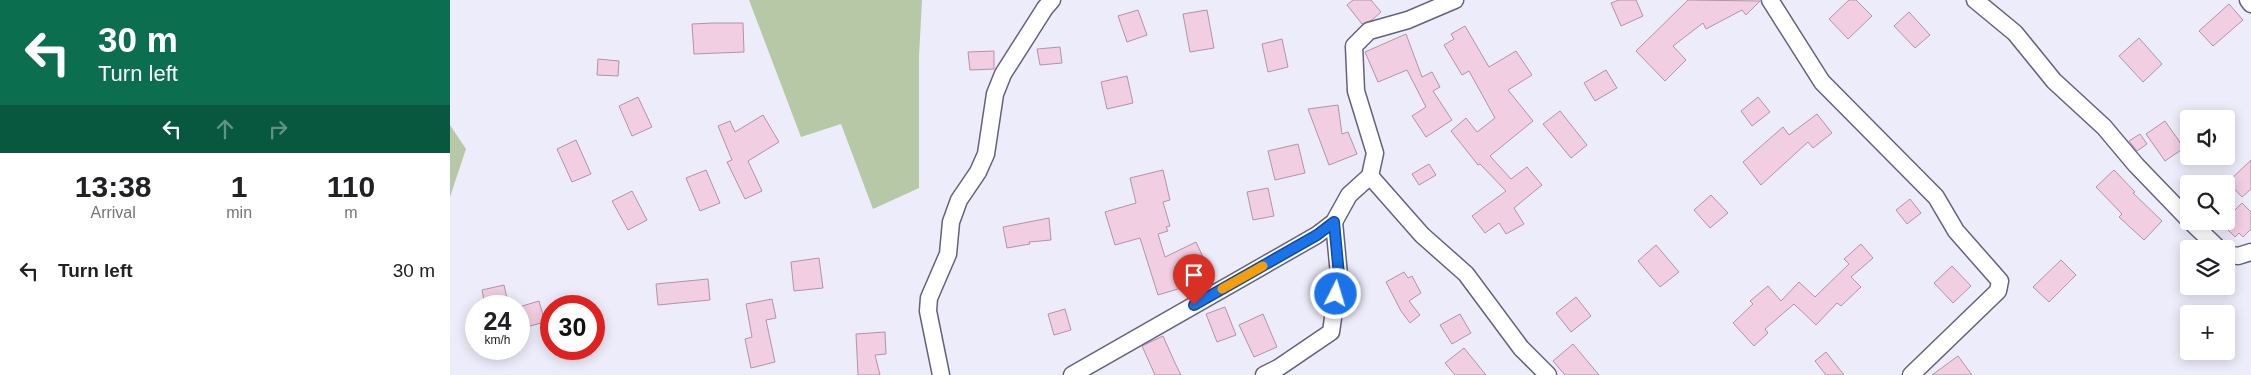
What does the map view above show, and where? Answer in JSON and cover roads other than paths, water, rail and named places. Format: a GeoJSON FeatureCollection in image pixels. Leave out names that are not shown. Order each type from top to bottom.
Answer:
{"type":"FeatureCollection","features":[{"type":"Feature","properties":{"kind":"street"},"geometry":{"type":"LineString","coordinates":[[941,375],[928,312],[929,298],[948,254],[951,222],[960,200],[978,172],[986,154],[996,94],[1003,74],[1052,0]]}},
{"type":"Feature","properties":{"kind":"street"},"geometry":{"type":"LineString","coordinates":[[1072,375],[1317,235],[1334,222],[1349,194],[1370,176],[1375,152],[1356,91],[1354,46],[1369,31],[1408,20],[1455,0]]}},
{"type":"Feature","properties":{"kind":"street"},"geometry":{"type":"LineString","coordinates":[[1770,0],[1822,82],[1936,197],[1956,231],[2000,281],[1998,291],[1911,375]]}},
{"type":"Feature","properties":{"kind":"street"},"geometry":{"type":"LineString","coordinates":[[1975,0],[2015,33],[2054,81],[2104,127],[2136,165],[2180,210]]}},
{"type":"Feature","properties":{"kind":"street"},"geometry":{"type":"LineString","coordinates":[[2248,0],[2251,4]]}},
{"type":"Feature","properties":{"kind":"street"},"geometry":{"type":"LineString","coordinates":[[1370,176],[1422,235],[1466,274],[1521,348],[1548,375]]}},
{"type":"Feature","properties":{"kind":"street"},"geometry":{"type":"LineString","coordinates":[[1264,375],[1278,368],[1331,332],[1339,275],[1334,222]]}},
{"type":"Feature","properties":{"kind":"street"},"geometry":{"type":"LineString","coordinates":[[2200,230],[2210,240]]}},
{"type":"Feature","properties":{"kind":"street"},"geometry":{"type":"LineString","coordinates":[[2235,256],[2251,252]]}}]}
